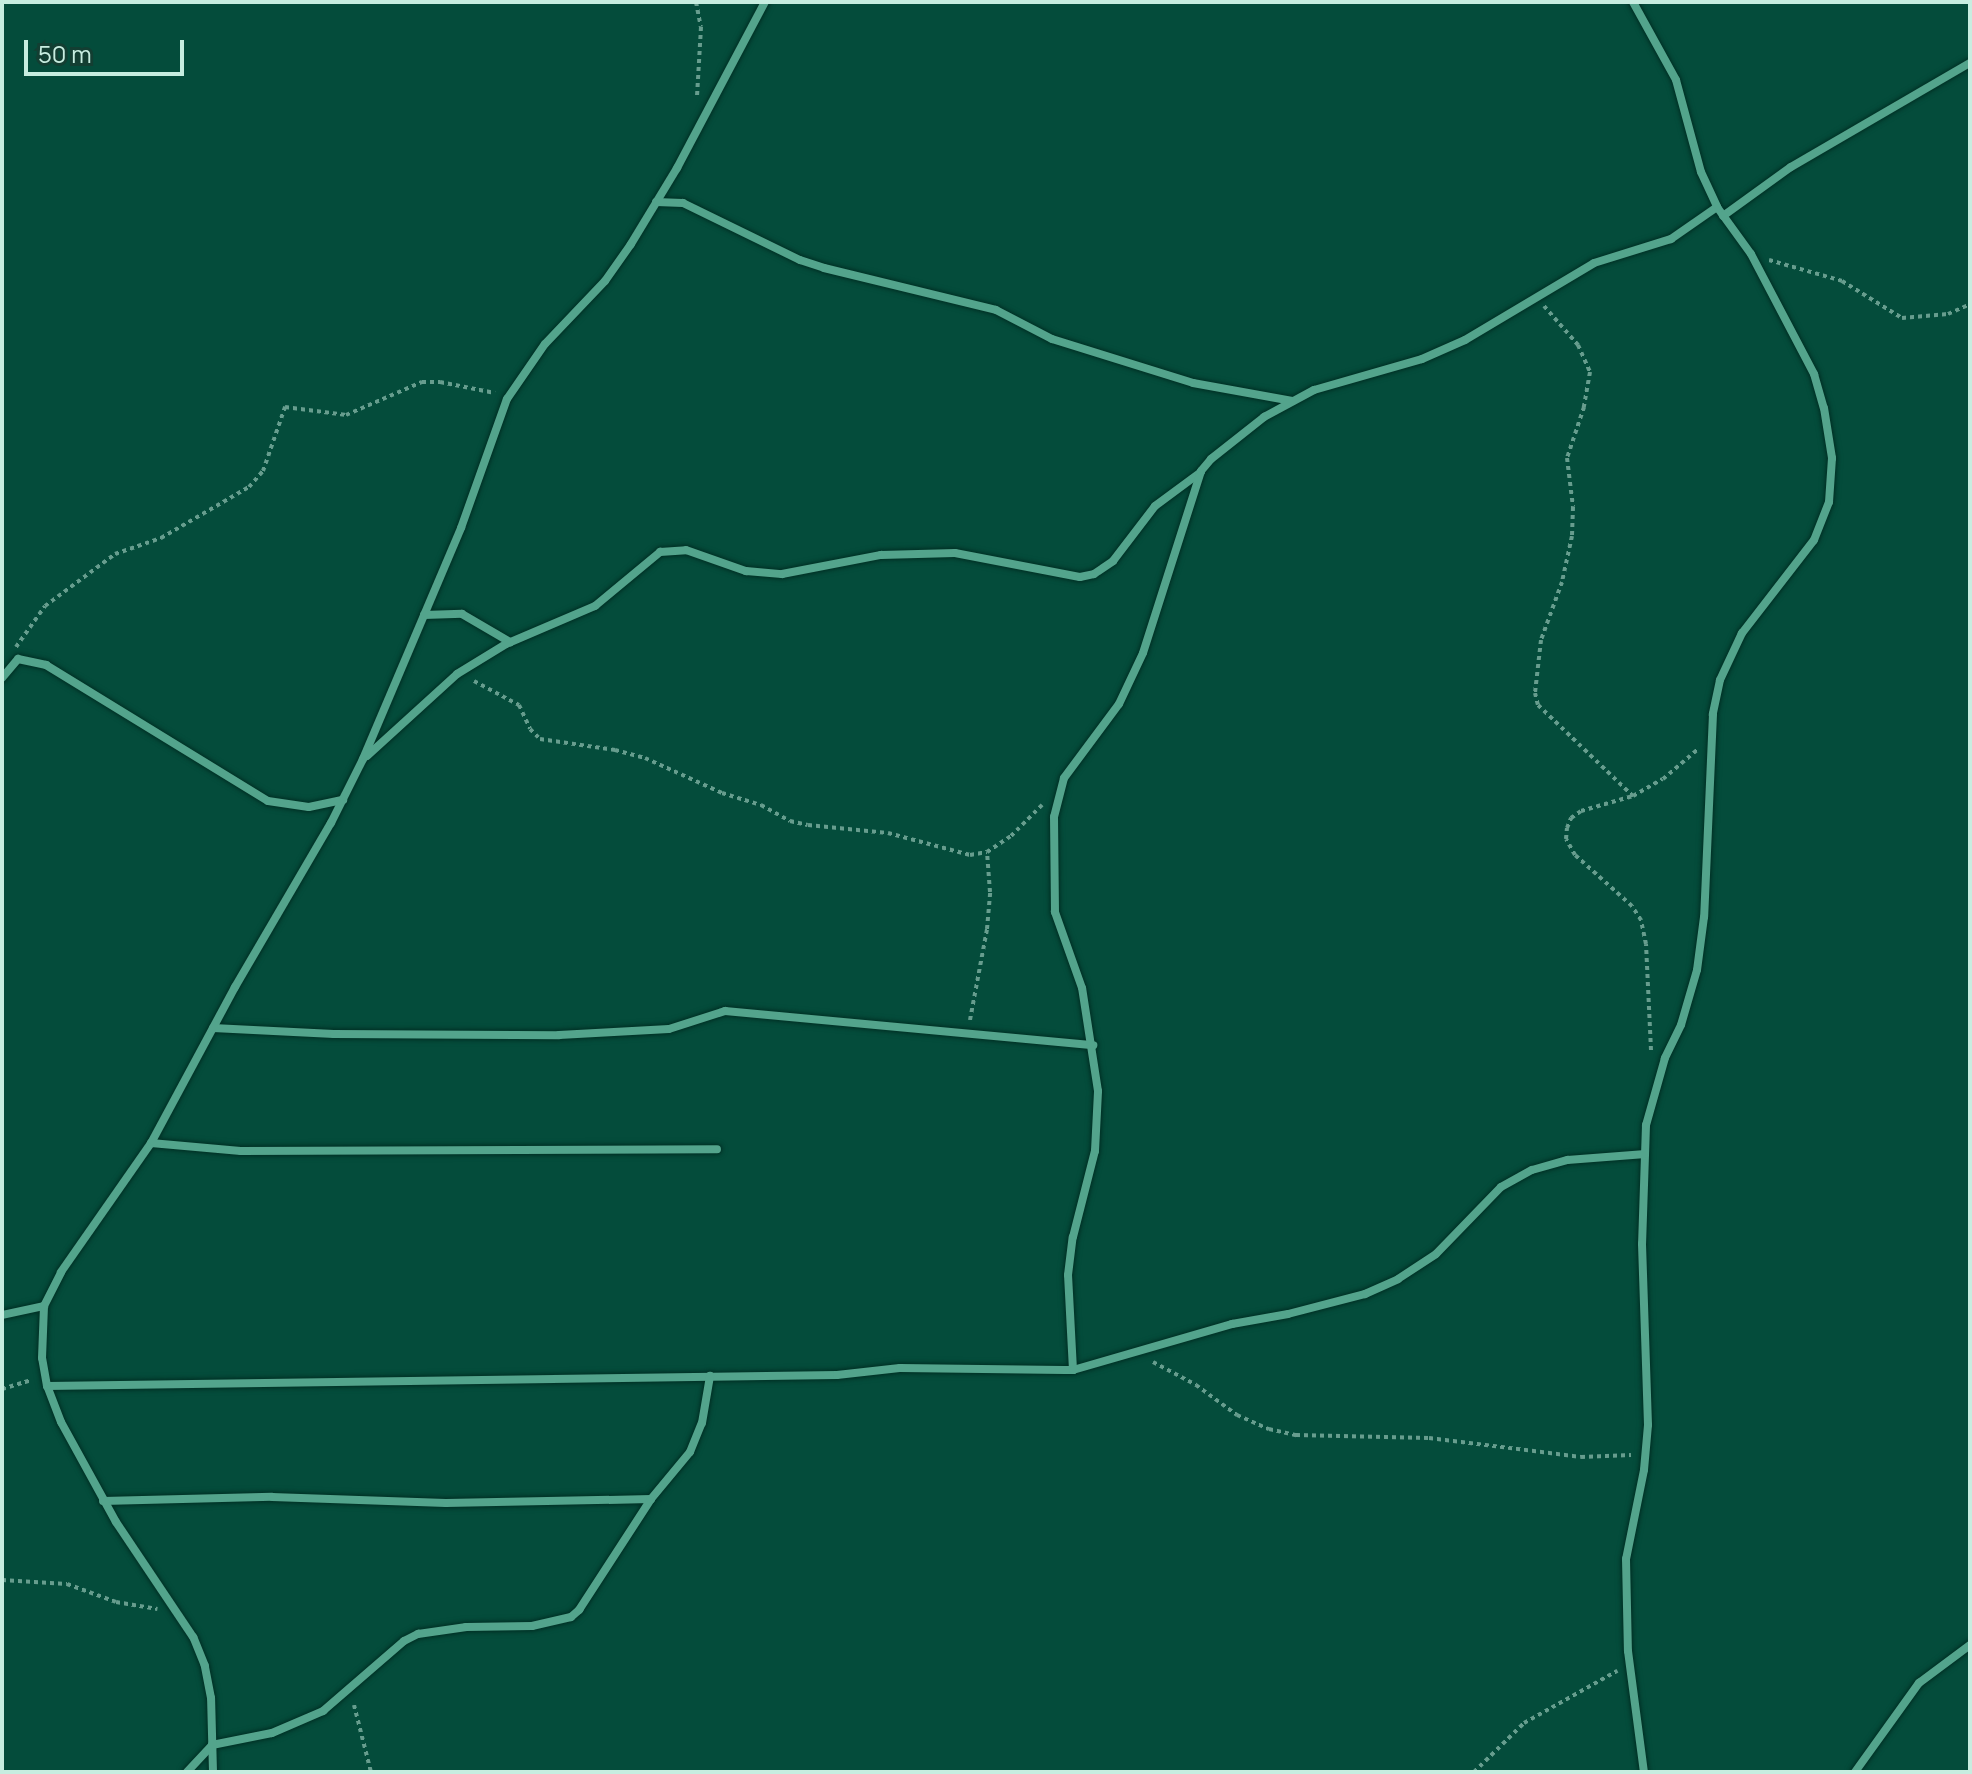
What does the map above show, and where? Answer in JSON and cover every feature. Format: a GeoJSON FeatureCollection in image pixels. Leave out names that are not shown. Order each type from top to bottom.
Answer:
{"type":"FeatureCollection","features":[{"type":"Feature","properties":{"kind":"street"},"geometry":{"type":"LineString","coordinates":[[213,1772],[211,1698],[205,1666],[193,1637],[86,1472],[47,1386],[42,1358],[44,1306],[61,1272],[151,1143],[343,800],[461,528],[509,396],[545,344],[605,281],[656,202],[765,2]]}},
{"type":"Feature","properties":{"kind":"street"},"geometry":{"type":"LineString","coordinates":[[1633,2],[1676,80],[1701,172],[1717,207],[1751,254],[1814,374],[1832,458],[1829,502],[1814,540],[1742,633],[1727,658],[1717,691],[1704,917],[1697,970],[1646,1125],[1642,1244],[1646,1452],[1626,1559],[1629,1665],[1644,1772]]}},
{"type":"Feature","properties":{"kind":"street"},"geometry":{"type":"LineString","coordinates":[[1723,216],[1791,167],[1970,63]]}},
{"type":"Feature","properties":{"kind":"street"},"geometry":{"type":"LineString","coordinates":[[656,202],[683,203],[729,222],[800,260],[824,268],[996,310],[1015,317],[1052,339],[1193,383],[1292,401]]}},
{"type":"Feature","properties":{"kind":"street"},"geometry":{"type":"LineString","coordinates":[[363,759],[457,674],[510,642],[595,606],[652,555],[669,549],[686,550],[763,574],[782,574],[918,552],[955,553],[1080,577],[1094,574],[1113,561],[1155,506],[1264,417],[1292,401],[1346,379],[1422,359],[1478,334],[1594,263],[1671,239],[1717,207]]}},
{"type":"Feature","properties":{"kind":"street"},"geometry":{"type":"LineString","coordinates":[[1073,1370],[1068,1275],[1073,1237],[1095,1151],[1098,1091],[1082,988],[1055,912],[1054,817],[1061,786],[1074,760],[1119,704],[1139,664],[1201,471]]}},
{"type":"Feature","properties":{"kind":"street"},"geometry":{"type":"LineString","coordinates":[[424,615],[462,614],[510,642]]}},
{"type":"Feature","properties":{"kind":"street"},"geometry":{"type":"LineString","coordinates":[[2,678],[13,661],[30,659],[64,674],[268,801],[309,807],[343,800]]}},
{"type":"Feature","properties":{"kind":"street"},"geometry":{"type":"LineString","coordinates":[[213,1028],[334,1034],[559,1035],[669,1029],[725,1011],[1093,1045]]}},
{"type":"Feature","properties":{"kind":"street"},"geometry":{"type":"LineString","coordinates":[[151,1143],[241,1151],[717,1149]]}},
{"type":"Feature","properties":{"kind":"street"},"geometry":{"type":"LineString","coordinates":[[47,1386],[837,1375],[900,1368],[1073,1370],[1232,1324],[1288,1314],[1365,1294],[1398,1279],[1436,1254],[1501,1187],[1532,1170],[1568,1160],[1645,1154]]}},
{"type":"Feature","properties":{"kind":"street"},"geometry":{"type":"LineString","coordinates":[[2,1315],[44,1306]]}},
{"type":"Feature","properties":{"kind":"street"},"geometry":{"type":"LineString","coordinates":[[187,1772],[212,1745],[245,1740],[297,1725],[349,1689],[404,1641],[418,1634],[466,1627],[532,1626],[571,1617],[579,1610],[651,1499],[690,1452],[702,1423],[710,1376]]}},
{"type":"Feature","properties":{"kind":"street"},"geometry":{"type":"LineString","coordinates":[[103,1501],[272,1497],[446,1503],[651,1499]]}},
{"type":"Feature","properties":{"kind":"street"},"geometry":{"type":"LineString","coordinates":[[1855,1772],[1919,1683],[1970,1645]]}},
{"type":"Feature","properties":{"kind":"path"},"geometry":{"type":"LineString","coordinates":[[696,2],[701,27],[697,105]]}},
{"type":"Feature","properties":{"kind":"path"},"geometry":{"type":"LineString","coordinates":[[1751,254],[1842,281],[1902,318],[1948,314],[1970,304]]}},
{"type":"Feature","properties":{"kind":"path"},"geometry":{"type":"LineString","coordinates":[[1537,299],[1578,345],[1590,372],[1584,407],[1568,450],[1572,536],[1562,582],[1541,640],[1535,693],[1538,705],[1633,796]]}},
{"type":"Feature","properties":{"kind":"path"},"geometry":{"type":"LineString","coordinates":[[13,661],[20,637],[58,596],[124,549],[161,538],[249,487],[263,471],[285,407],[340,416],[422,382],[440,382],[509,396]]}},
{"type":"Feature","properties":{"kind":"path"},"geometry":{"type":"LineString","coordinates":[[457,674],[512,699],[540,739],[645,758],[722,793],[761,805],[790,821],[849,831],[888,833],[955,853],[987,852],[1011,836],[1061,786]]}},
{"type":"Feature","properties":{"kind":"path"},"geometry":{"type":"LineString","coordinates":[[1655,1090],[1641,920],[1632,906],[1575,855],[1566,839],[1571,818],[1581,811],[1633,796],[1685,763],[1713,733]]}},
{"type":"Feature","properties":{"kind":"path"},"geometry":{"type":"LineString","coordinates":[[967,1034],[987,929],[990,892],[987,852]]}},
{"type":"Feature","properties":{"kind":"path"},"geometry":{"type":"LineString","coordinates":[[1137,1351],[1196,1385],[1237,1415],[1269,1429],[1296,1435],[1429,1438],[1600,1458],[1646,1452]]}},
{"type":"Feature","properties":{"kind":"path"},"geometry":{"type":"LineString","coordinates":[[2,1389],[45,1376]]}},
{"type":"Feature","properties":{"kind":"path"},"geometry":{"type":"LineString","coordinates":[[2,1580],[67,1584],[116,1602],[176,1610]]}},
{"type":"Feature","properties":{"kind":"path"},"geometry":{"type":"LineString","coordinates":[[1474,1772],[1524,1723],[1629,1665]]}},
{"type":"Feature","properties":{"kind":"path"},"geometry":{"type":"LineString","coordinates":[[349,1689],[371,1772]]}}]}
